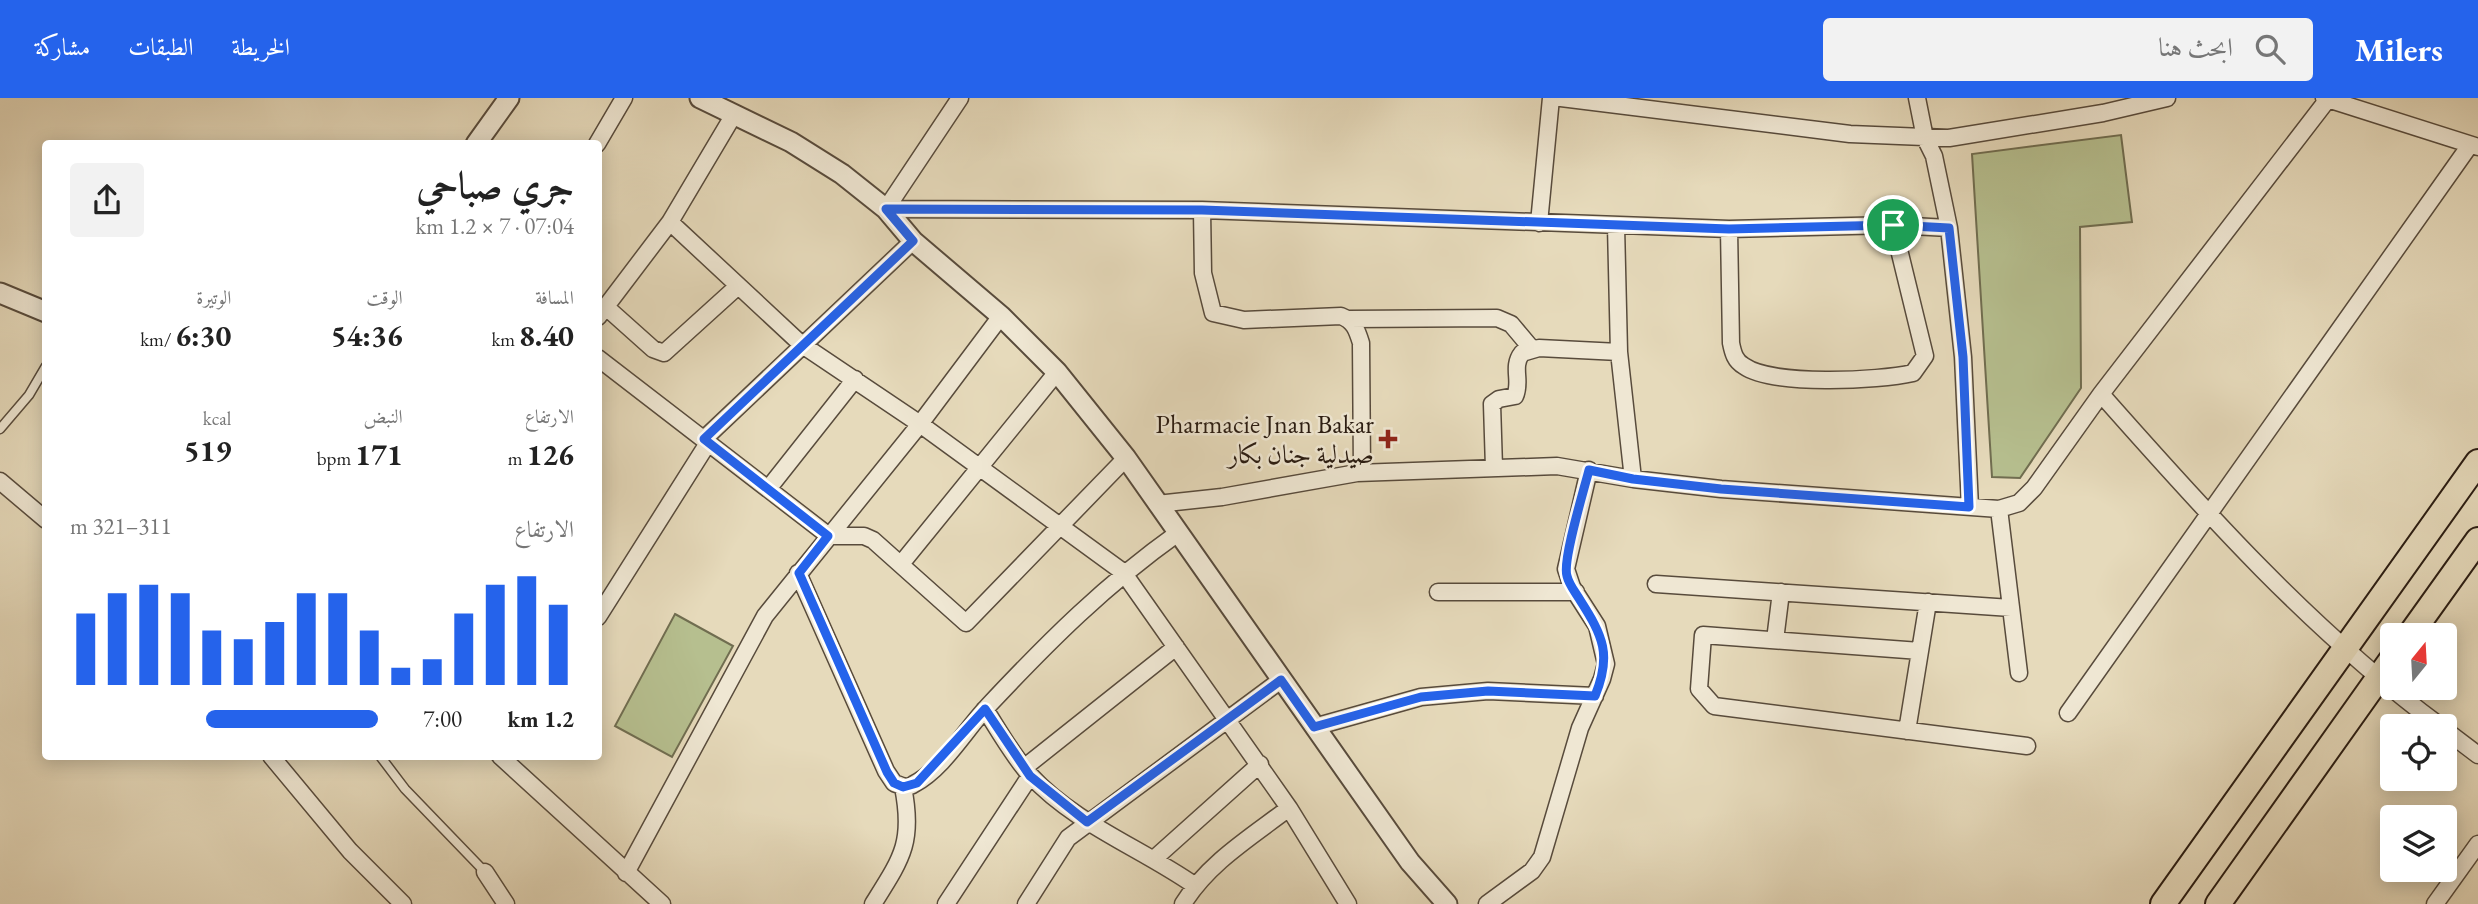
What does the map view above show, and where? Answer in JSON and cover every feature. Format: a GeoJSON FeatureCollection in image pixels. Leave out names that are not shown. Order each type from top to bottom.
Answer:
{"type":"FeatureCollection","features":[{"type":"Feature","properties":{"kind":"main road"},"geometry":{"type":"LineString","coordinates":[[2163,904],[2478,462]]}},
{"type":"Feature","properties":{"kind":"main road"},"geometry":{"type":"LineString","coordinates":[[2419,623],[2478,540]]}},
{"type":"Feature","properties":{"kind":"main road"},"geometry":{"type":"LineString","coordinates":[[2218,904],[2380,676]]}},
{"type":"Feature","properties":{"kind":"street"},"geometry":{"type":"LineString","coordinates":[[479,140],[509,98]]}},
{"type":"Feature","properties":{"kind":"street"},"geometry":{"type":"LineString","coordinates":[[599,140],[624,98]]}},
{"type":"Feature","properties":{"kind":"street"},"geometry":{"type":"LineString","coordinates":[[700,98],[816,156],[886,209],[913,241],[1001,316],[1057,372],[1126,458],[1410,862],[1447,904]]}},
{"type":"Feature","properties":{"kind":"street"},"geometry":{"type":"LineString","coordinates":[[886,209],[960,98]]}},
{"type":"Feature","properties":{"kind":"street"},"geometry":{"type":"LineString","coordinates":[[1539,223],[1551,98]]}},
{"type":"Feature","properties":{"kind":"street"},"geometry":{"type":"LineString","coordinates":[[1561,98],[1850,134],[1925,138],[1949,138],[2035,125],[2167,98]]}},
{"type":"Feature","properties":{"kind":"street"},"geometry":{"type":"LineString","coordinates":[[1916,98],[1925,138],[1934,156],[1949,228],[1963,357],[1969,507]]}},
{"type":"Feature","properties":{"kind":"street"},"geometry":{"type":"LineString","coordinates":[[1157,504],[1222,497],[1362,473],[1557,466],[1633,479],[1748,491],[1999,509],[2019,503],[2034,488],[2101,394],[2326,98],[2474,146],[2207,514],[2068,713]]}},
{"type":"Feature","properties":{"kind":"street"},"geometry":{"type":"LineString","coordinates":[[733,116],[670,222],[602,312],[653,349],[664,353],[738,286]]}},
{"type":"Feature","properties":{"kind":"street"},"geometry":{"type":"LineString","coordinates":[[886,209],[1202,210],[1729,229],[1893,225],[1949,228]]}},
{"type":"Feature","properties":{"kind":"street"},"geometry":{"type":"LineString","coordinates":[[1202,210],[1203,273],[1213,313],[1244,320],[1324,314],[1349,319],[1497,318],[1511,324],[1532,349]]}},
{"type":"Feature","properties":{"kind":"street"},"geometry":{"type":"LineString","coordinates":[[670,222],[801,344],[920,424],[1123,572],[1260,764],[1348,904]]}},
{"type":"Feature","properties":{"kind":"street"},"geometry":{"type":"LineString","coordinates":[[1729,229],[1731,343],[1734,356],[1741,365],[1765,375],[1823,379],[1879,378],[1913,373],[1925,356],[1893,225]]}},
{"type":"Feature","properties":{"kind":"street"},"geometry":{"type":"LineString","coordinates":[[1616,226],[1619,352],[1633,479]]}},
{"type":"Feature","properties":{"kind":"street"},"geometry":{"type":"LineString","coordinates":[[602,610],[706,441],[801,344],[913,241]]}},
{"type":"Feature","properties":{"kind":"street"},"geometry":{"type":"LineString","coordinates":[[0,293],[42,310]]}},
{"type":"Feature","properties":{"kind":"street"},"geometry":{"type":"LineString","coordinates":[[626,873],[765,616],[920,424],[1001,316]]}},
{"type":"Feature","properties":{"kind":"street"},"geometry":{"type":"LineString","coordinates":[[1349,319],[1357,330],[1361,344],[1362,473]]}},
{"type":"Feature","properties":{"kind":"street"},"geometry":{"type":"LineString","coordinates":[[1494,468],[1492,404],[1499,399],[1515,396],[1517,360],[1522,353],[1532,349],[1619,352]]}},
{"type":"Feature","properties":{"kind":"street"},"geometry":{"type":"LineString","coordinates":[[602,361],[828,536],[864,536],[901,564],[966,623],[1126,458]]}},
{"type":"Feature","properties":{"kind":"street"},"geometry":{"type":"LineString","coordinates":[[901,564],[1057,372]]}},
{"type":"Feature","properties":{"kind":"street"},"geometry":{"type":"LineString","coordinates":[[768,489],[855,379]]}},
{"type":"Feature","properties":{"kind":"street"},"geometry":{"type":"LineString","coordinates":[[2101,394],[2207,514],[2344,650],[2377,680],[2424,714]]}},
{"type":"Feature","properties":{"kind":"street"},"geometry":{"type":"LineString","coordinates":[[1487,904],[1532,871],[1542,857],[1580,728],[1606,664],[1597,626],[1567,577],[1566,562],[1589,470]]}},
{"type":"Feature","properties":{"kind":"street"},"geometry":{"type":"LineString","coordinates":[[0,481],[42,517]]}},
{"type":"Feature","properties":{"kind":"street"},"geometry":{"type":"LineString","coordinates":[[1999,509],[2019,673]]}},
{"type":"Feature","properties":{"kind":"street"},"geometry":{"type":"LineString","coordinates":[[799,573],[887,772],[894,783],[903,787],[917,783],[985,709],[1123,572],[1178,533]]}},
{"type":"Feature","properties":{"kind":"street"},"geometry":{"type":"LineString","coordinates":[[1656,584],[2011,608]]}},
{"type":"Feature","properties":{"kind":"street"},"geometry":{"type":"LineString","coordinates":[[1438,592],[1576,592]]}},
{"type":"Feature","properties":{"kind":"street"},"geometry":{"type":"LineString","coordinates":[[1775,640],[1781,592]]}},
{"type":"Feature","properties":{"kind":"street"},"geometry":{"type":"LineString","coordinates":[[1908,731],[1928,603]]}},
{"type":"Feature","properties":{"kind":"street"},"geometry":{"type":"LineString","coordinates":[[1920,651],[1703,635],[1699,689],[1714,706],[2027,746]]}},
{"type":"Feature","properties":{"kind":"street"},"geometry":{"type":"LineString","coordinates":[[946,904],[1028,772],[1177,647]]}},
{"type":"Feature","properties":{"kind":"street"},"geometry":{"type":"LineString","coordinates":[[1026,904],[1068,838],[1227,717],[1281,680]]}},
{"type":"Feature","properties":{"kind":"street"},"geometry":{"type":"LineString","coordinates":[[1314,727],[1421,697],[1488,691],[1595,696]]}},
{"type":"Feature","properties":{"kind":"street"},"geometry":{"type":"LineString","coordinates":[[985,709],[1028,772],[1087,822],[1155,858],[1194,885]]}},
{"type":"Feature","properties":{"kind":"street"},"geometry":{"type":"LineString","coordinates":[[2457,739],[2478,754]]}},
{"type":"Feature","properties":{"kind":"street"},"geometry":{"type":"LineString","coordinates":[[274,760],[350,851],[403,904]]}},
{"type":"Feature","properties":{"kind":"street"},"geometry":{"type":"LineString","coordinates":[[507,760],[662,904]]}},
{"type":"Feature","properties":{"kind":"street"},"geometry":{"type":"LineString","coordinates":[[1155,858],[1260,764]]}},
{"type":"Feature","properties":{"kind":"street"},"geometry":{"type":"LineString","coordinates":[[873,904],[898,864],[907,837],[909,819],[903,787]]}},
{"type":"Feature","properties":{"kind":"street"},"geometry":{"type":"LineString","coordinates":[[1183,904],[1194,885],[1215,864],[1289,807]]}},
{"type":"Feature","properties":{"kind":"street"},"geometry":{"type":"LineString","coordinates":[[2435,904],[2478,844]]}},
{"type":"Feature","properties":{"kind":"street"},"geometry":{"type":"LineString","coordinates":[[485,872],[506,904]]}},
{"type":"Feature","properties":{"kind":"lane"},"geometry":{"type":"LineString","coordinates":[[0,429],[29,395],[42,373]]}},
{"type":"Feature","properties":{"kind":"lane"},"geometry":{"type":"LineString","coordinates":[[383,760],[405,789],[485,872]]}},
{"type":"Feature","properties":{"kind":"green space"},"geometry":{"type":"Polygon","coordinates":[[[2121,135],[2132,222],[2080,227],[2081,388],[2020,478],[1992,477],[1972,154],[2121,135]]]}},
{"type":"Feature","properties":{"kind":"green space"},"geometry":{"type":"Polygon","coordinates":[[[675,614],[733,646],[672,757],[615,726],[675,614]]]}},
{"type":"Feature","properties":{"kind":"place","name":"Pharmacie Jnan Bakar صيدلية جنان بكار"},"geometry":{"type":"Point","coordinates":[1388,439]}},
{"type":"Feature","properties":{"kind":"route"},"geometry":{"type":"LineString","coordinates":[[886,209],[1202,210],[1729,229],[1893,225],[1949,228],[1963,357],[1969,507],[1721,489],[1633,479],[1589,470],[1566,569],[1572,587],[1597,626],[1604,650],[1606,664],[1595,696],[1488,691],[1421,697],[1381,706],[1314,727],[1281,680],[1087,822],[1030,776],[985,709],[950,751],[917,783],[903,787],[894,783],[873,743],[799,573],[828,536],[704,439],[801,344],[913,241],[886,209]]}}]}
